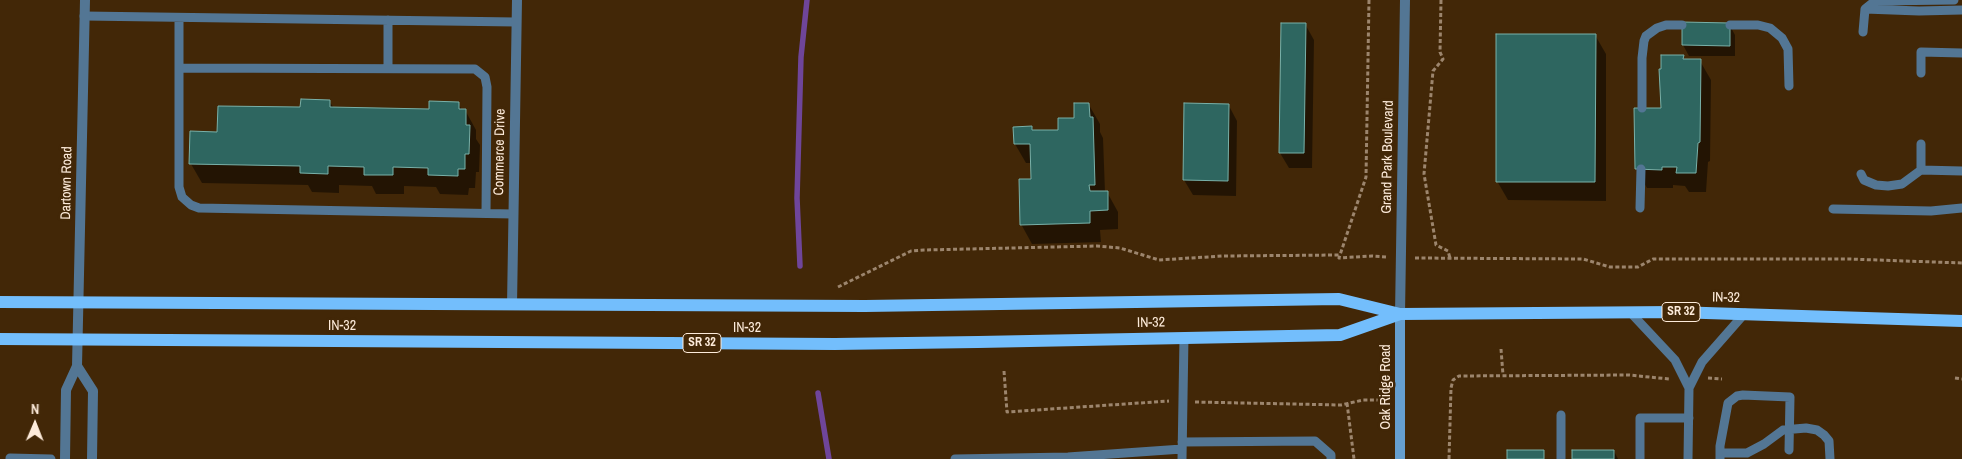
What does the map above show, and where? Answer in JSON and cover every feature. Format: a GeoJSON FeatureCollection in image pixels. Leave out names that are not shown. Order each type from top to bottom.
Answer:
{"type":"FeatureCollection","features":[{"type":"Feature","properties":{"kind":"main road","name":"IN-32"},"geometry":{"type":"LineString","coordinates":[[0,302],[865,306],[1340,300],[1400,314],[1745,313],[1962,321]]}},
{"type":"Feature","properties":{"kind":"main road","name":"IN-32"},"geometry":{"type":"LineString","coordinates":[[0,339],[835,344],[1340,335],[1400,314]]}},
{"type":"Feature","properties":{"kind":"street","name":"Dartown Road"},"geometry":{"type":"LineString","coordinates":[[65,459],[66,390],[78,366],[85,0]]}},
{"type":"Feature","properties":{"kind":"street","name":"Commerce Drive"},"geometry":{"type":"LineString","coordinates":[[512,305],[516,0]]}},
{"type":"Feature","properties":{"kind":"street","name":"Grand Park Boulevard"},"geometry":{"type":"LineString","coordinates":[[1400,314],[1405,0]]}},
{"type":"Feature","properties":{"kind":"street","name":"Oak Ridge Road"},"geometry":{"type":"LineString","coordinates":[[1400,314],[1400,459]]}},
{"type":"Feature","properties":{"kind":"street","name":"Dartown Road"},"geometry":{"type":"LineString","coordinates":[[78,366],[92,391],[92,459]]}},
{"type":"Feature","properties":{"kind":"lane"},"geometry":{"type":"LineString","coordinates":[[1863,32],[1866,9],[1875,1],[1954,0]]}},
{"type":"Feature","properties":{"kind":"lane"},"geometry":{"type":"LineString","coordinates":[[1866,9],[1962,10]]}},
{"type":"Feature","properties":{"kind":"lane"},"geometry":{"type":"LineString","coordinates":[[84,16],[179,19],[516,22]]}},
{"type":"Feature","properties":{"kind":"lane"},"geometry":{"type":"LineString","coordinates":[[179,19],[179,187],[182,197],[191,205],[200,208],[513,214]]}},
{"type":"Feature","properties":{"kind":"lane"},"geometry":{"type":"LineString","coordinates":[[388,20],[388,68]]}},
{"type":"Feature","properties":{"kind":"lane"},"geometry":{"type":"LineString","coordinates":[[1642,108],[1642,58],[1646,36],[1657,28],[1666,25],[1682,25]]}},
{"type":"Feature","properties":{"kind":"lane"},"geometry":{"type":"LineString","coordinates":[[1730,25],[1758,25],[1770,28],[1782,38],[1788,49],[1789,86]]}},
{"type":"Feature","properties":{"kind":"lane"},"geometry":{"type":"LineString","coordinates":[[1921,73],[1921,52],[1962,53]]}},
{"type":"Feature","properties":{"kind":"lane"},"geometry":{"type":"LineString","coordinates":[[180,68],[475,69],[485,77],[487,87],[486,212]]}},
{"type":"Feature","properties":{"kind":"lane"},"geometry":{"type":"LineString","coordinates":[[1920,170],[1921,144]]}},
{"type":"Feature","properties":{"kind":"lane"},"geometry":{"type":"LineString","coordinates":[[1640,208],[1641,169]]}},
{"type":"Feature","properties":{"kind":"lane"},"geometry":{"type":"LineString","coordinates":[[1861,174],[1864,180],[1876,185],[1888,186],[1902,184],[1920,170],[1962,171]]}},
{"type":"Feature","properties":{"kind":"lane"},"geometry":{"type":"LineString","coordinates":[[1833,209],[1931,211],[1962,208]]}},
{"type":"Feature","properties":{"kind":"lane"},"geometry":{"type":"LineString","coordinates":[[1630,312],[1675,360],[1690,388]]}},
{"type":"Feature","properties":{"kind":"lane"},"geometry":{"type":"LineString","coordinates":[[1688,459],[1690,388],[1702,362],[1745,313]]}},
{"type":"Feature","properties":{"kind":"lane"},"geometry":{"type":"LineString","coordinates":[[1182,459],[1184,337]]}},
{"type":"Feature","properties":{"kind":"lane"},"geometry":{"type":"LineString","coordinates":[[1789,450],[1789,428],[1790,397],[1737,396],[1728,403],[1720,456],[1747,453],[1755,450],[1783,430],[1789,428],[1806,428],[1816,430],[1829,441],[1830,459]]}},
{"type":"Feature","properties":{"kind":"lane"},"geometry":{"type":"LineString","coordinates":[[1561,459],[1562,414]]}},
{"type":"Feature","properties":{"kind":"lane"},"geometry":{"type":"LineString","coordinates":[[1640,459],[1640,418],[1689,418]]}},
{"type":"Feature","properties":{"kind":"lane"},"geometry":{"type":"LineString","coordinates":[[955,459],[1136,456],[1182,445],[1315,440],[1332,454],[1332,459]]}},
{"type":"Feature","properties":{"kind":"lane"},"geometry":{"type":"LineString","coordinates":[[10,458],[51,459]]}},
{"type":"Feature","properties":{"kind":"path"},"geometry":{"type":"LineString","coordinates":[[838,288],[911,251],[924,250],[1097,246],[1120,248],[1159,260],[1223,256],[1340,256],[1366,177],[1369,0]]}},
{"type":"Feature","properties":{"kind":"path"},"geometry":{"type":"LineString","coordinates":[[1441,0],[1440,52],[1443,59],[1433,71],[1424,174],[1436,245],[1448,251],[1448,258],[1583,259],[1610,267],[1638,266],[1653,259],[1849,258],[1962,263]]}},
{"type":"Feature","properties":{"kind":"path"},"geometry":{"type":"LineString","coordinates":[[1501,349],[1502,375]]}},
{"type":"Feature","properties":{"kind":"path"},"geometry":{"type":"LineString","coordinates":[[1449,459],[1450,394],[1453,380],[1464,375],[1629,375],[1664,379],[1684,378]]}},
{"type":"Feature","properties":{"kind":"path"},"geometry":{"type":"LineString","coordinates":[[1694,378],[1722,378]]}},
{"type":"Feature","properties":{"kind":"path"},"geometry":{"type":"LineString","coordinates":[[1955,378],[1962,379]]}},
{"type":"Feature","properties":{"kind":"path"},"geometry":{"type":"LineString","coordinates":[[1347,403],[1354,459]]}},
{"type":"Feature","properties":{"kind":"building"},"geometry":{"type":"Polygon","coordinates":[[[1682,22],[1730,23],[1730,46],[1682,45],[1682,22]]]}},
{"type":"Feature","properties":{"kind":"building"},"geometry":{"type":"Polygon","coordinates":[[[1281,23],[1306,23],[1304,153],[1279,153],[1281,23]]]}},
{"type":"Feature","properties":{"kind":"building"},"geometry":{"type":"Polygon","coordinates":[[[1496,34],[1596,34],[1595,182],[1496,182],[1496,34]]]}},
{"type":"Feature","properties":{"kind":"building"},"geometry":{"type":"Polygon","coordinates":[[[1661,55],[1684,55],[1683,59],[1701,59],[1700,142],[1698,143],[1696,173],[1676,173],[1677,167],[1662,167],[1662,170],[1635,169],[1634,108],[1661,108],[1659,69],[1661,69],[1661,55]]]}},
{"type":"Feature","properties":{"kind":"building"},"geometry":{"type":"Polygon","coordinates":[[[301,99],[330,100],[330,107],[429,109],[429,101],[459,102],[459,109],[466,109],[466,125],[470,125],[469,154],[465,154],[465,169],[458,169],[458,176],[428,175],[428,168],[393,167],[393,175],[364,175],[364,167],[328,166],[328,174],[300,173],[300,166],[189,164],[190,131],[217,132],[218,106],[300,107],[301,99]]]}},
{"type":"Feature","properties":{"kind":"building"},"geometry":{"type":"Polygon","coordinates":[[[1074,103],[1089,103],[1090,117],[1093,117],[1095,185],[1089,185],[1090,191],[1108,191],[1108,210],[1090,211],[1090,223],[1020,225],[1019,179],[1031,179],[1030,144],[1014,144],[1013,127],[1032,126],[1032,130],[1058,130],[1058,118],[1074,118],[1074,103]]]}},
{"type":"Feature","properties":{"kind":"building"},"geometry":{"type":"Polygon","coordinates":[[[1184,103],[1229,104],[1228,181],[1183,180],[1184,103]]]}},
{"type":"Feature","properties":{"kind":"building"},"geometry":{"type":"Polygon","coordinates":[[[1507,450],[1544,450],[1544,459],[1507,459],[1507,450]]]}},
{"type":"Feature","properties":{"kind":"building"},"geometry":{"type":"Polygon","coordinates":[[[1572,450],[1614,450],[1614,459],[1572,459],[1572,450]]]}},
{"type":"Feature","properties":{"kind":"waterway"},"geometry":{"type":"LineString","coordinates":[[800,266],[797,198],[801,57],[807,0]]}},
{"type":"Feature","properties":{"kind":"waterway"},"geometry":{"type":"LineString","coordinates":[[818,393],[829,459]]}}]}
